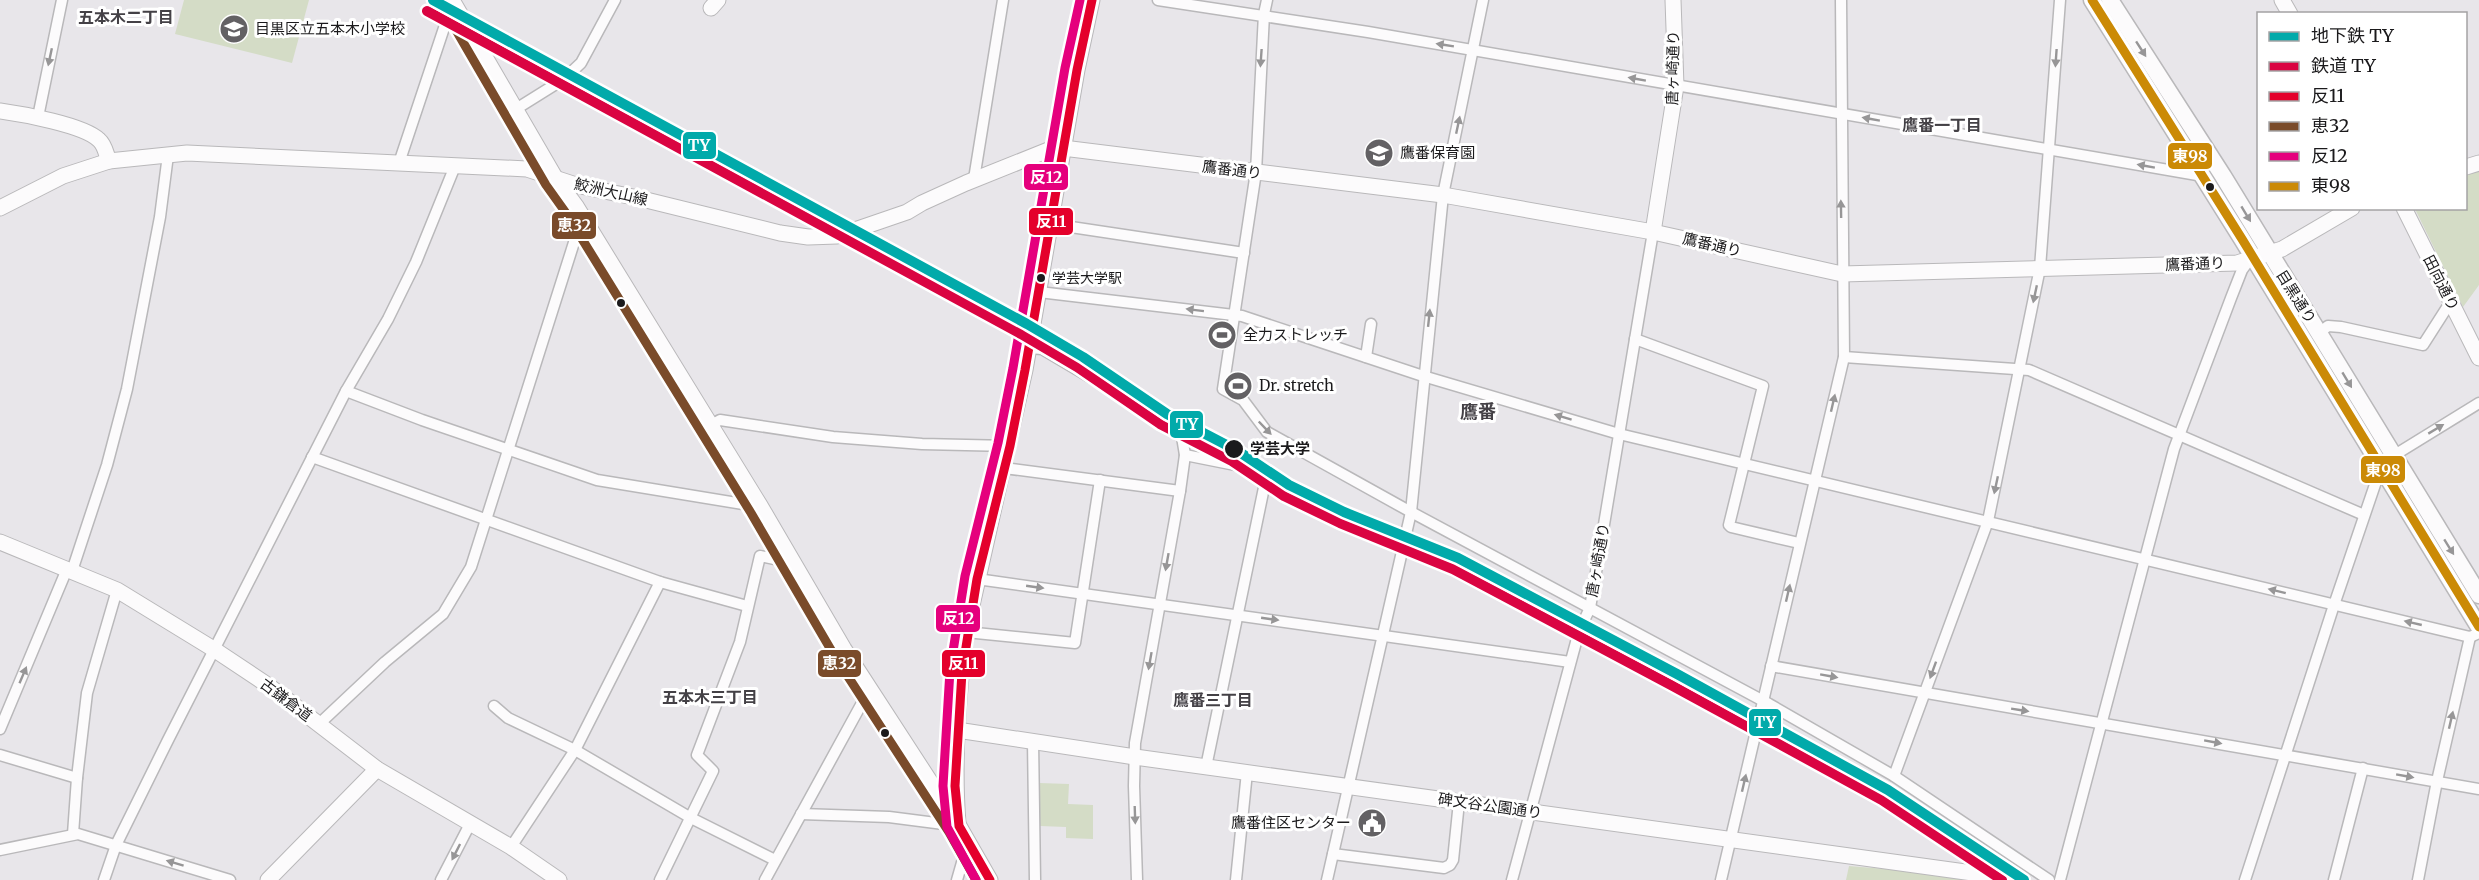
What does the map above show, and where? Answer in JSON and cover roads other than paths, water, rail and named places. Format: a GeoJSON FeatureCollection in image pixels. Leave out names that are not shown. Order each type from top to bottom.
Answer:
{"type":"FeatureCollection","features":[{"type":"Feature","properties":{"kind":"main road","name":"目黒通り"},"geometry":{"type":"LineString","coordinates":[[2092,0],[2203,176],[2319,333],[2476,632]]}},
{"type":"Feature","properties":{"kind":"main road","name":"目黒通り"},"geometry":{"type":"LineString","coordinates":[[2112,0],[2223,176],[2261,255],[2387,461],[2479,595]]}},
{"type":"Feature","properties":{"kind":"street"},"geometry":{"type":"LineString","coordinates":[[38,117],[62,0]]}},
{"type":"Feature","properties":{"kind":"street"},"geometry":{"type":"LineString","coordinates":[[516,109],[564,79],[581,63],[615,0]]}},
{"type":"Feature","properties":{"kind":"street"},"geometry":{"type":"LineString","coordinates":[[974,179],[1003,0]]}},
{"type":"Feature","properties":{"kind":"street"},"geometry":{"type":"LineString","coordinates":[[959,826],[955,786],[957,730],[966,632],[1010,446],[1092,0]]}},
{"type":"Feature","properties":{"kind":"street"},"geometry":{"type":"LineString","coordinates":[[1158,0],[1264,14],[2203,176]]}},
{"type":"Feature","properties":{"kind":"street"},"geometry":{"type":"LineString","coordinates":[[1267,0],[1264,14],[1256,172],[1223,389],[1243,400],[1267,432],[1763,701],[1894,776],[2049,880]]}},
{"type":"Feature","properties":{"kind":"street"},"geometry":{"type":"LineString","coordinates":[[1328,880],[1411,512],[1443,195],[1483,0]]}},
{"type":"Feature","properties":{"kind":"street","name":"唐ヶ崎通り"},"geometry":{"type":"LineString","coordinates":[[1512,880],[1570,662],[1579,631],[1590,608],[1676,86],[1673,0]]}},
{"type":"Feature","properties":{"kind":"street"},"geometry":{"type":"LineString","coordinates":[[1721,880],[1844,357],[1841,0]]}},
{"type":"Feature","properties":{"kind":"street"},"geometry":{"type":"LineString","coordinates":[[1894,776],[1988,521],[2040,268],[2060,0]]}},
{"type":"Feature","properties":{"kind":"street"},"geometry":{"type":"LineString","coordinates":[[454,5],[556,179],[711,425],[873,693],[959,826],[990,880]]}},
{"type":"Feature","properties":{"kind":"street"},"geometry":{"type":"LineString","coordinates":[[399,163],[447,19],[454,5]]}},
{"type":"Feature","properties":{"kind":"street"},"geometry":{"type":"LineString","coordinates":[[0,111],[38,117],[97,138],[109,161]]}},
{"type":"Feature","properties":{"kind":"street","name":"鮫洲大山線"},"geometry":{"type":"LineString","coordinates":[[0,208],[63,176],[109,161],[188,153],[527,169],[576,185],[780,233],[808,237],[837,236],[907,212],[974,179],[1051,149],[1063,148]]}},
{"type":"Feature","properties":{"kind":"street","name":"鷹番通り"},"geometry":{"type":"LineString","coordinates":[[1063,148],[1443,195],[1653,232],[1842,274],[2237,263],[2261,255],[2348,210]]}},
{"type":"Feature","properties":{"kind":"street"},"geometry":{"type":"LineString","coordinates":[[0,729],[70,570],[107,465],[127,389],[160,217],[168,155]]}},
{"type":"Feature","properties":{"kind":"street"},"geometry":{"type":"LineString","coordinates":[[104,880],[116,844],[312,457],[388,319],[416,262],[455,166]]}},
{"type":"Feature","properties":{"kind":"street","name":"田向通り"},"geometry":{"type":"LineString","coordinates":[[2405,210],[2479,358]]}},
{"type":"Feature","properties":{"kind":"street"},"geometry":{"type":"LineString","coordinates":[[1051,224],[1244,253]]}},
{"type":"Feature","properties":{"kind":"street"},"geometry":{"type":"LineString","coordinates":[[318,725],[385,662],[443,614],[471,567],[576,233],[587,225]]}},
{"type":"Feature","properties":{"kind":"street"},"geometry":{"type":"LineString","coordinates":[[850,233],[1181,431],[1185,455],[1180,491],[1135,757],[1137,880]]}},
{"type":"Feature","properties":{"kind":"street"},"geometry":{"type":"LineString","coordinates":[[2060,880],[2144,558],[2180,434],[2242,270],[2261,255]]}},
{"type":"Feature","properties":{"kind":"street"},"geometry":{"type":"LineString","coordinates":[[1039,292],[1235,315],[1423,376],[1619,434],[2334,604],[2476,632],[2437,782],[2418,880]]}},
{"type":"Feature","properties":{"kind":"street"},"geometry":{"type":"LineString","coordinates":[[2319,333],[2328,326],[2341,327],[2423,345],[2446,309],[2452,305]]}},
{"type":"Feature","properties":{"kind":"street"},"geometry":{"type":"LineString","coordinates":[[1366,357],[1371,324]]}},
{"type":"Feature","properties":{"kind":"street"},"geometry":{"type":"LineString","coordinates":[[1635,339],[1763,386],[1730,525],[1799,543]]}},
{"type":"Feature","properties":{"kind":"street"},"geometry":{"type":"LineString","coordinates":[[1844,357],[2020,368],[2180,434],[2364,515]]}},
{"type":"Feature","properties":{"kind":"street"},"geometry":{"type":"LineString","coordinates":[[346,392],[597,480],[761,507]]}},
{"type":"Feature","properties":{"kind":"street"},"geometry":{"type":"LineString","coordinates":[[2245,880],[2364,515],[2387,461],[2479,403]]}},
{"type":"Feature","properties":{"kind":"street"},"geometry":{"type":"LineString","coordinates":[[711,425],[720,420],[833,437],[922,444],[1010,446]]}},
{"type":"Feature","properties":{"kind":"street"},"geometry":{"type":"LineString","coordinates":[[1185,455],[1245,466],[1579,631],[1912,815],[1982,860],[1980,874]]}},
{"type":"Feature","properties":{"kind":"street"},"geometry":{"type":"LineString","coordinates":[[312,457],[660,582],[747,606]]}},
{"type":"Feature","properties":{"kind":"street"},"geometry":{"type":"LineString","coordinates":[[1004,468],[1180,491]]}},
{"type":"Feature","properties":{"kind":"street"},"geometry":{"type":"LineString","coordinates":[[1206,767],[1266,478]]}},
{"type":"Feature","properties":{"kind":"street"},"geometry":{"type":"LineString","coordinates":[[966,632],[1075,643],[1100,480]]}},
{"type":"Feature","properties":{"kind":"street","name":"古鎌倉道"},"geometry":{"type":"LineString","coordinates":[[0,542],[117,590],[270,686],[377,769],[511,847],[559,880]]}},
{"type":"Feature","properties":{"kind":"street"},"geometry":{"type":"LineString","coordinates":[[660,880],[713,771],[697,755],[740,642],[760,556],[779,560],[789,555]]}},
{"type":"Feature","properties":{"kind":"street"},"geometry":{"type":"LineString","coordinates":[[977,579],[1570,662]]}},
{"type":"Feature","properties":{"kind":"street"},"geometry":{"type":"LineString","coordinates":[[511,847],[575,750],[660,582]]}},
{"type":"Feature","properties":{"kind":"street"},"geometry":{"type":"LineString","coordinates":[[73,834],[76,778],[87,693],[117,590]]}},
{"type":"Feature","properties":{"kind":"street"},"geometry":{"type":"LineString","coordinates":[[1771,666],[2479,789]]}},
{"type":"Feature","properties":{"kind":"street"},"geometry":{"type":"LineString","coordinates":[[765,880],[864,699],[873,693]]}},
{"type":"Feature","properties":{"kind":"street"},"geometry":{"type":"LineString","coordinates":[[494,706],[508,718],[575,750],[691,818],[775,860]]}},
{"type":"Feature","properties":{"kind":"street","name":"碑文谷公園通り"},"geometry":{"type":"LineString","coordinates":[[957,730],[1348,787],[2016,879]]}},
{"type":"Feature","properties":{"kind":"street"},"geometry":{"type":"LineString","coordinates":[[1033,741],[1035,880]]}},
{"type":"Feature","properties":{"kind":"street"},"geometry":{"type":"LineString","coordinates":[[0,755],[76,778]]}},
{"type":"Feature","properties":{"kind":"street"},"geometry":{"type":"LineString","coordinates":[[2334,880],[2362,768]]}},
{"type":"Feature","properties":{"kind":"street"},"geometry":{"type":"LineString","coordinates":[[268,880],[377,769]]}},
{"type":"Feature","properties":{"kind":"street"},"geometry":{"type":"LineString","coordinates":[[1236,880],[1247,772]]}},
{"type":"Feature","properties":{"kind":"street"},"geometry":{"type":"LineString","coordinates":[[1333,854],[1444,868],[1450,866],[1453,860],[1459,802]]}},
{"type":"Feature","properties":{"kind":"street"},"geometry":{"type":"LineString","coordinates":[[801,814],[890,817],[959,826]]}},
{"type":"Feature","properties":{"kind":"street"},"geometry":{"type":"LineString","coordinates":[[441,880],[470,824]]}},
{"type":"Feature","properties":{"kind":"street"},"geometry":{"type":"LineString","coordinates":[[0,850],[78,834],[230,880]]}},
{"type":"Feature","properties":{"kind":"street"},"geometry":{"type":"LineString","coordinates":[[957,880],[963,859],[973,851]]}},
{"type":"Feature","properties":{"kind":"metro line","name":"TY"},"geometry":{"type":"LineString","coordinates":[[433,0],[1027,324],[1083,357],[1167,414],[1238,451],[1289,485],[1344,512],[1458,558],[1677,674],[1888,790],[2024,880]]}},
{"type":"Feature","properties":{"kind":"rail line","name":"TY"},"geometry":{"type":"LineString","coordinates":[[427,11],[1021,334],[1077,367],[1160,424],[1232,461],[1284,496],[1340,523],[1453,569],[1882,800],[2002,880]]}},
{"type":"Feature","properties":{"kind":"place","name":"目黒区立五本木小学校"},"geometry":{"type":"Point","coordinates":[234,29]}},
{"type":"Feature","properties":{"kind":"place","name":"鷹番保育園"},"geometry":{"type":"Point","coordinates":[1379,153]}},
{"type":"Feature","properties":{"kind":"place","name":"学芸大学駅"},"geometry":{"type":"Point","coordinates":[1041,278]}},
{"type":"Feature","properties":{"kind":"place","name":"全力ストレッチ"},"geometry":{"type":"Point","coordinates":[1222,335]}},
{"type":"Feature","properties":{"kind":"place","name":"Dr. stretch"},"geometry":{"type":"Point","coordinates":[1238,386]}},
{"type":"Feature","properties":{"kind":"place","name":"学芸大学"},"geometry":{"type":"Point","coordinates":[1234,449]}},
{"type":"Feature","properties":{"kind":"place","name":"鷹番住区センター"},"geometry":{"type":"Point","coordinates":[1372,823]}},
{"type":"Feature","properties":{"kind":"district","name":"五本木二丁目"},"geometry":{"type":"Point","coordinates":[126,17]}},
{"type":"Feature","properties":{"kind":"district","name":"鷹番一丁目"},"geometry":{"type":"Point","coordinates":[1942,125]}},
{"type":"Feature","properties":{"kind":"district","name":"鷹番"},"geometry":{"type":"Point","coordinates":[1478,412]}},
{"type":"Feature","properties":{"kind":"district","name":"五本木三丁目"},"geometry":{"type":"Point","coordinates":[710,697]}},
{"type":"Feature","properties":{"kind":"district","name":"鷹番三丁目"},"geometry":{"type":"Point","coordinates":[1213,700]}}]}
